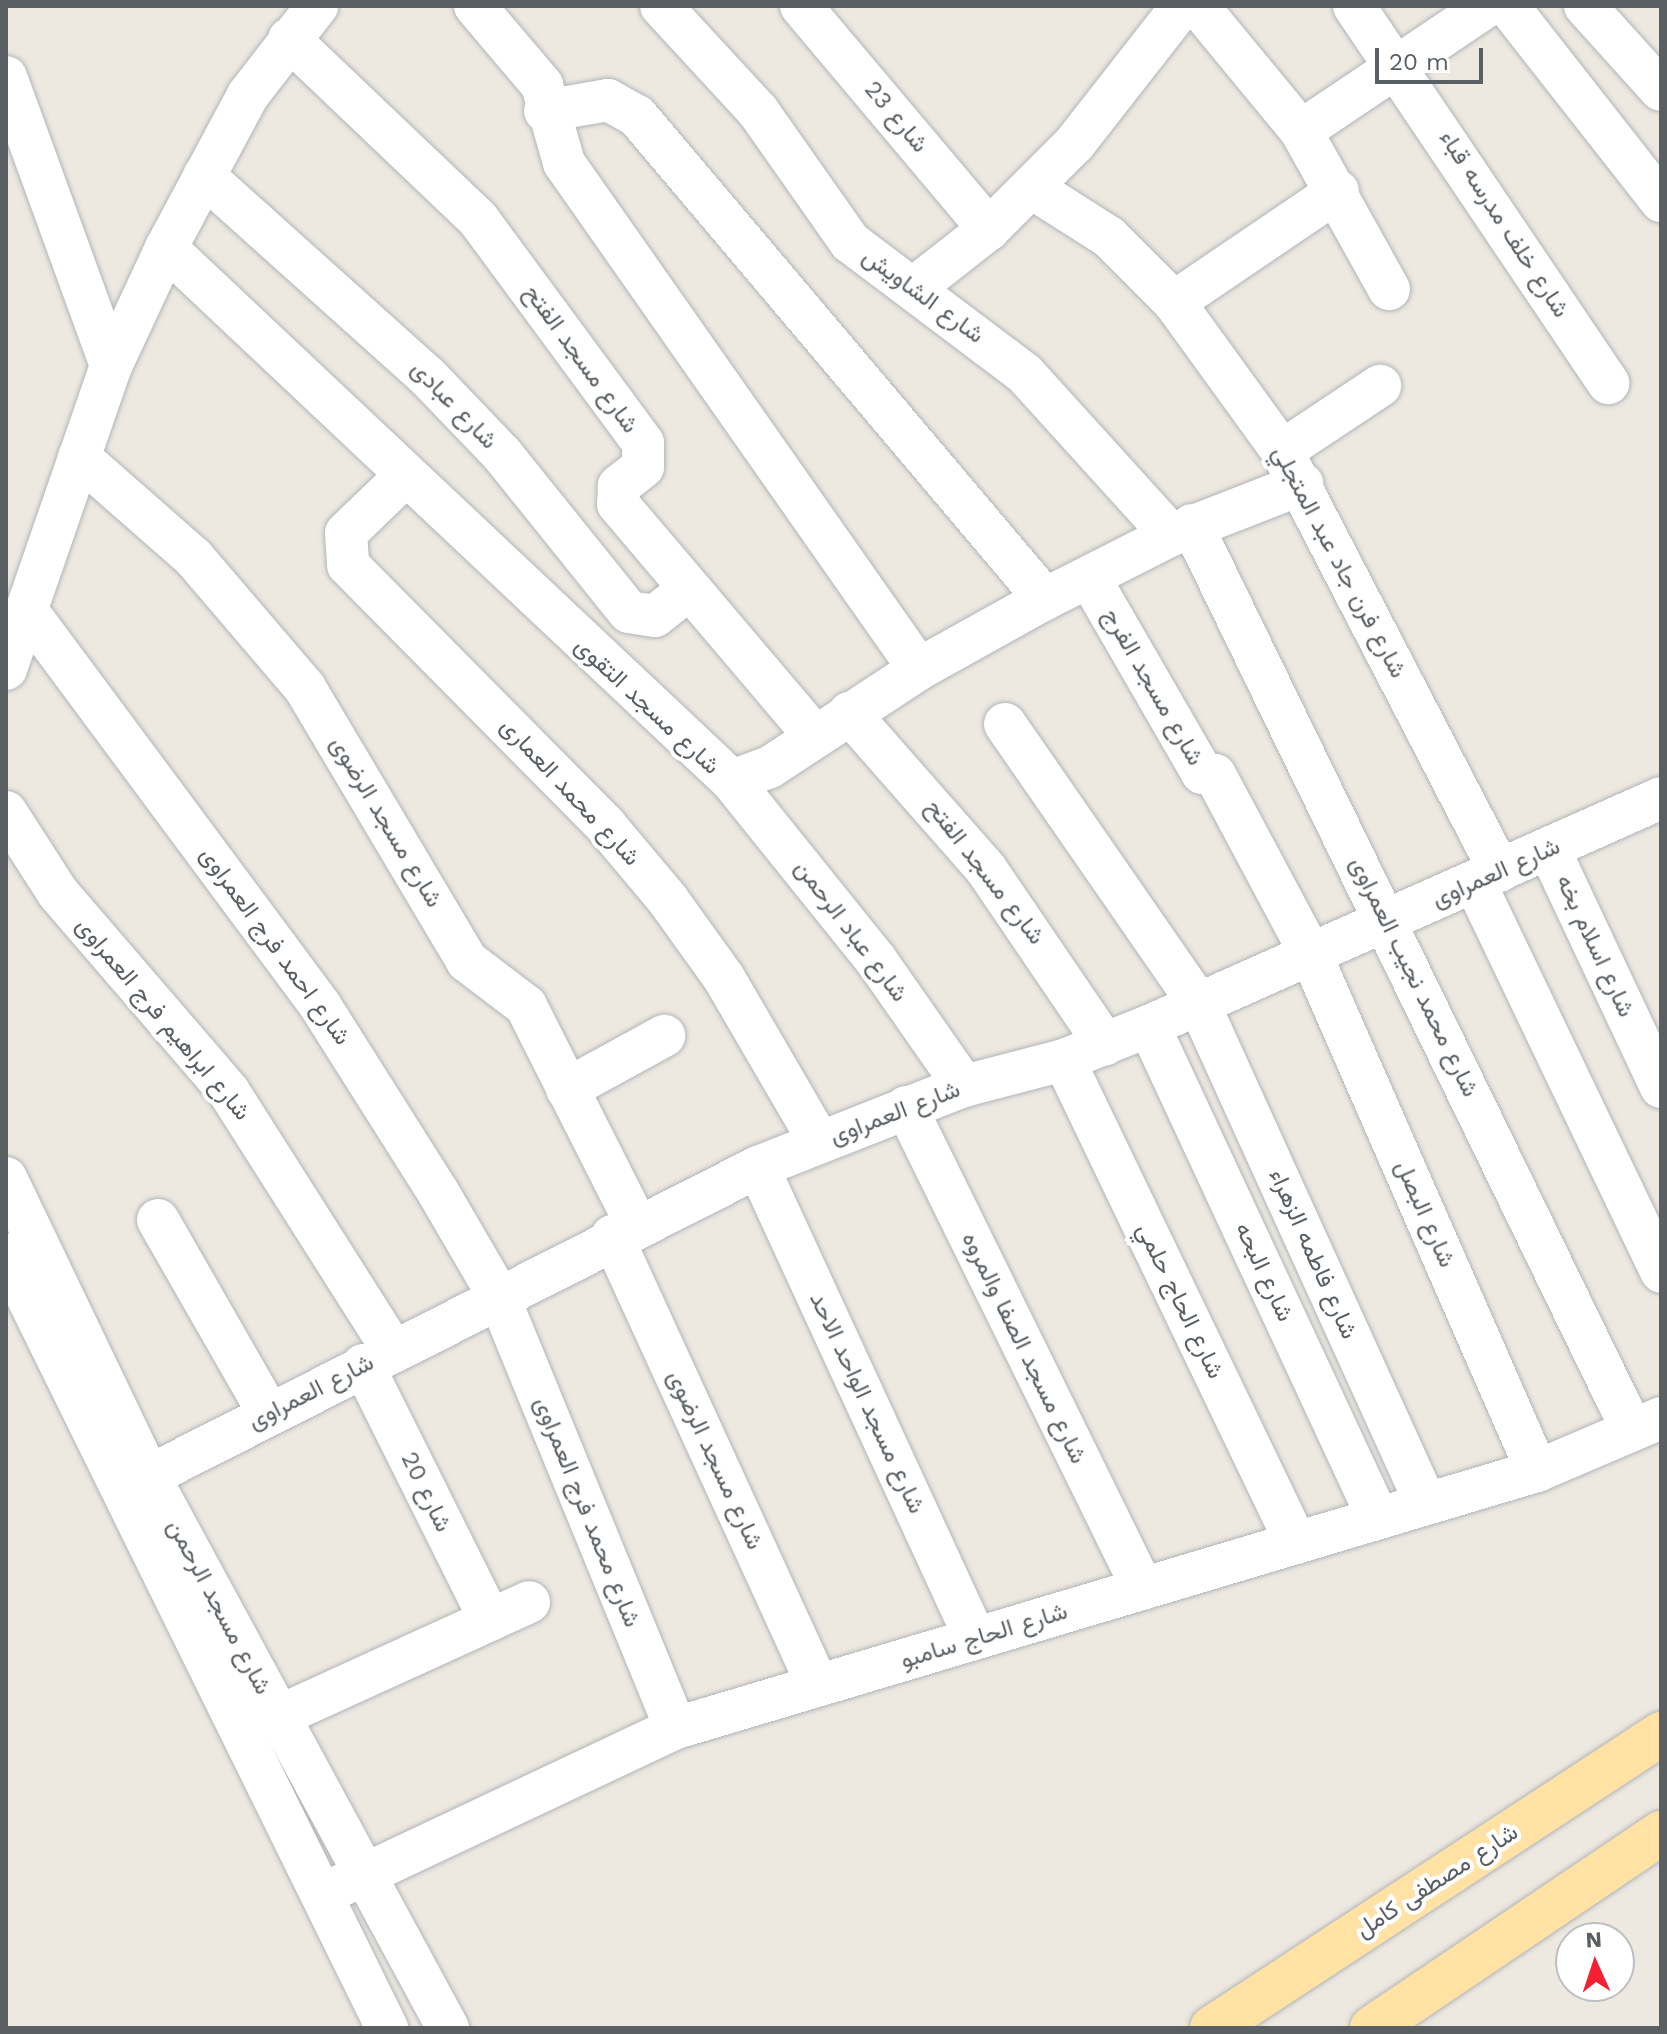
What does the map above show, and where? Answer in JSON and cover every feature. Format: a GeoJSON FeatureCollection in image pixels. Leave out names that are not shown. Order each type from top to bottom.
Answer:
{"type":"FeatureCollection","features":[{"type":"Feature","properties":{"kind":"main road","name":"شارع مصطفى كامل"},"geometry":{"type":"LineString","coordinates":[[1212,2028],[1661,1734]]}},
{"type":"Feature","properties":{"kind":"main road"},"geometry":{"type":"LineString","coordinates":[[1372,2028],[1661,1833]]}},
{"type":"Feature","properties":{"kind":"street"},"geometry":{"type":"LineString","coordinates":[[6,669],[111,366],[166,248],[204,176],[289,39],[317,6]]}},
{"type":"Feature","properties":{"kind":"street"},"geometry":{"type":"LineString","coordinates":[[475,6],[530,67],[564,163],[919,669]]}},
{"type":"Feature","properties":{"kind":"street","name":"شارع الشاويش"},"geometry":{"type":"LineString","coordinates":[[661,6],[758,111],[850,242],[915,287],[1025,374],[1181,530]]}},
{"type":"Feature","properties":{"kind":"street","name":"شارع 23"},"geometry":{"type":"LineString","coordinates":[[801,6],[989,229]]}},
{"type":"Feature","properties":{"kind":"street"},"geometry":{"type":"LineString","coordinates":[[915,287],[989,229],[1032,188],[1182,6]]}},
{"type":"Feature","properties":{"kind":"street"},"geometry":{"type":"LineString","coordinates":[[1198,6],[1301,131],[1338,191],[1389,289]]}},
{"type":"Feature","properties":{"kind":"street","name":"شارع خلف مدرسه قباء"},"geometry":{"type":"LineString","coordinates":[[1354,6],[1400,66],[1608,383]]}},
{"type":"Feature","properties":{"kind":"street"},"geometry":{"type":"LineString","coordinates":[[1301,131],[1487,6]]}},
{"type":"Feature","properties":{"kind":"street"},"geometry":{"type":"LineString","coordinates":[[1508,6],[1661,201]]}},
{"type":"Feature","properties":{"kind":"street"},"geometry":{"type":"LineString","coordinates":[[1585,6],[1661,90]]}},
{"type":"Feature","properties":{"kind":"street","name":"شارع مسجد الفتح"},"geometry":{"type":"LineString","coordinates":[[289,39],[478,219],[637,433],[643,467],[615,498],[687,591],[815,736]]}},
{"type":"Feature","properties":{"kind":"street"},"geometry":{"type":"LineString","coordinates":[[6,77],[111,366]]}},
{"type":"Feature","properties":{"kind":"street"},"geometry":{"type":"LineString","coordinates":[[545,111],[608,100],[637,116],[1045,599]]}},
{"type":"Feature","properties":{"kind":"street","name":"شارع عبادى"},"geometry":{"type":"LineString","coordinates":[[204,176],[428,377],[501,453],[629,612],[655,616],[687,591]]}},
{"type":"Feature","properties":{"kind":"street","name":"شارع فرن جاد عبد المتجلي"},"geometry":{"type":"LineString","coordinates":[[1032,188],[1109,237],[1174,302],[1292,467],[1487,877],[1661,1272]]}},
{"type":"Feature","properties":{"kind":"street"},"geometry":{"type":"LineString","coordinates":[[1174,302],[1338,191]]}},
{"type":"Feature","properties":{"kind":"street","name":"شارع مسجد التقوى"},"geometry":{"type":"LineString","coordinates":[[166,248],[403,478],[732,781],[749,779],[919,669],[1045,599],[1181,530],[1292,467],[1380,386]]}},
{"type":"Feature","properties":{"kind":"street","name":"شارع مسجد الرضوى"},"geometry":{"type":"LineString","coordinates":[[79,457],[253,620],[305,688],[467,961],[526,1006],[567,1089],[818,1685]]}},
{"type":"Feature","properties":{"kind":"street","name":"شارع محمد العمارى"},"geometry":{"type":"LineString","coordinates":[[403,478],[346,533],[348,565],[568,786],[659,890],[731,990],[819,1141]]}},
{"type":"Feature","properties":{"kind":"street","name":"شارع محمد نجيب العمراوى"},"geometry":{"type":"LineString","coordinates":[[1181,530],[1388,922],[1646,1424]]}},
{"type":"Feature","properties":{"kind":"street","name":"شارع مسجد الفرج"},"geometry":{"type":"LineString","coordinates":[[1089,577],[1202,773],[1215,775],[1312,957]]}},
{"type":"Feature","properties":{"kind":"street","name":"شارع احمد فرج العمراوى"},"geometry":{"type":"LineString","coordinates":[[28,612],[321,1007],[498,1295]]}},
{"type":"Feature","properties":{"kind":"street","name":"شارع مسجد الفتح"},"geometry":{"type":"LineString","coordinates":[[849,713],[986,869],[1105,1044]]}},
{"type":"Feature","properties":{"kind":"street","name":"شارع فاطمه الزهراء"},"geometry":{"type":"LineString","coordinates":[[1005,724],[1199,1004],[1426,1504]]}},
{"type":"Feature","properties":{"kind":"street","name":"شارع عباد الرحمن"},"geometry":{"type":"LineString","coordinates":[[732,781],[876,960],[964,1086]]}},
{"type":"Feature","properties":{"kind":"street","name":"شارع العمراوى"},"geometry":{"type":"LineString","coordinates":[[149,1476],[624,1230],[758,1167],[964,1086],[1064,1060],[1105,1044],[1312,957],[1549,849],[1659,804]]}},
{"type":"Feature","properties":{"kind":"street","name":"شارع ابراهيم فرج العمراوى"},"geometry":{"type":"LineString","coordinates":[[6,812],[58,893],[237,1104],[378,1357]]}},
{"type":"Feature","properties":{"kind":"street","name":"شارع اسلام بخه"},"geometry":{"type":"LineString","coordinates":[[1549,849],[1661,1087]]}},
{"type":"Feature","properties":{"kind":"street","name":"شارع البصل"},"geometry":{"type":"LineString","coordinates":[[1312,957],[1537,1471]]}},
{"type":"Feature","properties":{"kind":"street","name":"شارع البحه"},"geometry":{"type":"LineString","coordinates":[[1149,1026],[1378,1518]]}},
{"type":"Feature","properties":{"kind":"street"},"geometry":{"type":"LineString","coordinates":[[567,1089],[664,1036]]}},
{"type":"Feature","properties":{"kind":"street","name":"شارع الحاج حلمي"},"geometry":{"type":"LineString","coordinates":[[1064,1060],[1296,1543]]}},
{"type":"Feature","properties":{"kind":"street","name":"شارع مسجد الصفا والمروه"},"geometry":{"type":"LineString","coordinates":[[906,1107],[1143,1589]]}},
{"type":"Feature","properties":{"kind":"street","name":"شارع مسجد الواحد الاحد"},"geometry":{"type":"LineString","coordinates":[[758,1167],[975,1638]]}},
{"type":"Feature","properties":{"kind":"street","name":"شارع مسجد الرحمن"},"geometry":{"type":"LineString","coordinates":[[6,1178],[149,1476],[359,1873],[448,2028]]}},
{"type":"Feature","properties":{"kind":"street"},"geometry":{"type":"LineString","coordinates":[[158,1220],[269,1414]]}},
{"type":"Feature","properties":{"kind":"street","name":"شارع مسجد الرحمن"},"geometry":{"type":"LineString","coordinates":[[6,1254],[387,2028]]}},
{"type":"Feature","properties":{"kind":"street","name":"شارع محمد فرج العمراوى"},"geometry":{"type":"LineString","coordinates":[[498,1295],[676,1728]]}},
{"type":"Feature","properties":{"kind":"street","name":"شارع 20"},"geometry":{"type":"LineString","coordinates":[[378,1357],[490,1620]]}},
{"type":"Feature","properties":{"kind":"street","name":"شارع الحاج سامبو"},"geometry":{"type":"LineString","coordinates":[[323,1894],[359,1873],[676,1728],[1537,1471],[1646,1424]]}},
{"type":"Feature","properties":{"kind":"street"},"geometry":{"type":"LineString","coordinates":[[277,1717],[529,1602]]}}]}
